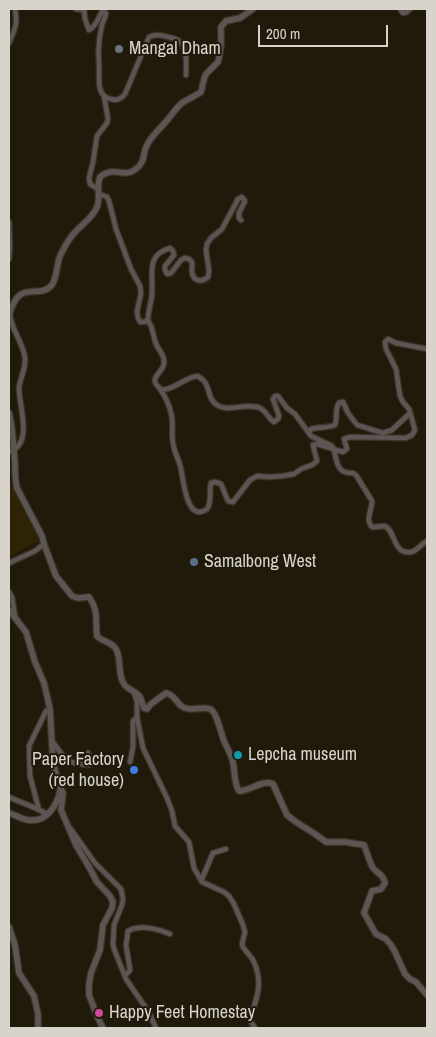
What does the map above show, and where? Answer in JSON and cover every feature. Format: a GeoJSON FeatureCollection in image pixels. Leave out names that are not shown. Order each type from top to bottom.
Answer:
{"type":"FeatureCollection","features":[{"type":"Feature","properties":{"kind":"street"},"geometry":{"type":"LineString","coordinates":[[9,43],[10,36],[17,24],[15,9]]}},
{"type":"Feature","properties":{"kind":"street"},"geometry":{"type":"LineString","coordinates":[[76,9],[84,10],[89,30],[95,26],[102,12],[106,14],[98,46],[99,86],[104,96],[108,120],[97,136],[93,162],[88,178],[90,184],[107,197],[109,201],[116,229],[131,269],[140,286],[138,318],[140,322],[148,320]]}},
{"type":"Feature","properties":{"kind":"street"},"geometry":{"type":"LineString","coordinates":[[11,451],[21,440],[24,425],[19,387],[25,358],[9,314],[18,296],[45,290],[52,284],[61,254],[76,230],[89,220],[96,210],[100,176],[109,171],[129,173],[140,165],[144,160],[146,146],[150,139],[181,104],[201,92],[204,79],[218,62],[221,27],[226,21],[240,18],[253,9]]}},
{"type":"Feature","properties":{"kind":"street"},"geometry":{"type":"LineString","coordinates":[[400,9],[403,13],[410,9]]}},
{"type":"Feature","properties":{"kind":"street"},"geometry":{"type":"LineString","coordinates":[[104,96],[113,100],[125,94],[149,37],[153,35],[158,34],[176,38],[182,44],[187,60],[186,75]]}},
{"type":"Feature","properties":{"kind":"street"},"geometry":{"type":"LineString","coordinates":[[241,220],[239,214],[245,201],[242,198],[238,199],[222,229],[207,244],[209,270],[208,277],[204,281],[194,278],[192,263],[189,259],[184,258],[171,273],[167,274],[165,266],[174,255],[174,251],[170,248],[153,260],[152,265],[152,291],[148,320],[165,363],[155,380],[169,404],[172,415],[173,442],[180,465],[184,489],[192,508],[196,512],[207,509],[210,502],[211,483],[221,484],[228,501],[233,502],[250,480],[257,476],[270,477],[294,474],[312,465],[317,461],[313,445],[318,444],[343,452],[347,449],[344,439],[350,437],[406,438],[412,435],[415,430],[409,409],[400,396],[396,369],[386,349],[385,342],[388,339],[396,343],[427,349]]}},
{"type":"Feature","properties":{"kind":"street"},"geometry":{"type":"LineString","coordinates":[[9,222],[9,259]]}},
{"type":"Feature","properties":{"kind":"street"},"geometry":{"type":"LineString","coordinates":[[159,387],[162,390],[168,389],[193,376],[198,376],[205,381],[215,404],[225,408],[260,408],[274,422],[278,419],[278,416],[273,399],[278,396],[287,408],[295,414],[311,436],[330,444],[334,449],[337,464],[342,471],[356,475],[372,501],[369,520],[372,527],[384,526],[387,528],[396,545],[405,551],[415,551],[427,541]]}},
{"type":"Feature","properties":{"kind":"street"},"geometry":{"type":"LineString","coordinates":[[309,433],[311,429],[336,425],[336,408],[339,403],[343,402],[357,425],[383,433],[392,430],[410,413]]}},
{"type":"Feature","properties":{"kind":"street"},"geometry":{"type":"LineString","coordinates":[[9,414],[12,424],[11,451],[17,488],[37,524],[56,576],[72,596],[78,598],[90,597],[94,603],[97,618],[97,636],[99,639],[108,641],[115,648],[124,684],[140,697],[144,708],[148,710],[151,704],[166,693],[172,695],[182,707],[209,709],[217,720],[229,751],[236,787],[240,792],[269,782],[273,784],[287,815],[326,842],[364,845],[374,868],[384,876],[385,884],[381,889],[372,891],[364,914],[376,934],[386,938],[405,974],[416,982],[427,995]]}},
{"type":"Feature","properties":{"kind":"street"},"geometry":{"type":"LineString","coordinates":[[9,414],[9,422]]}},
{"type":"Feature","properties":{"kind":"street"},"geometry":{"type":"LineString","coordinates":[[9,563],[35,551],[44,544]]}},
{"type":"Feature","properties":{"kind":"street"},"geometry":{"type":"LineString","coordinates":[[9,592],[12,597],[15,618]]}},
{"type":"Feature","properties":{"kind":"street"},"geometry":{"type":"LineString","coordinates":[[9,610],[26,632],[44,683],[50,709],[53,762],[63,793],[61,810],[76,845],[98,882],[113,902],[103,925],[100,950],[89,984],[89,995],[103,1028]]}},
{"type":"Feature","properties":{"kind":"street"},"geometry":{"type":"LineString","coordinates":[[134,692],[145,753],[167,798],[175,826],[189,842],[194,868],[201,881],[224,892],[238,910],[245,932],[242,944],[255,965],[259,978],[258,994],[250,1019],[255,1028]]}},
{"type":"Feature","properties":{"kind":"street"},"geometry":{"type":"LineString","coordinates":[[40,810],[30,776],[29,746],[46,711]]}},
{"type":"Feature","properties":{"kind":"street"},"geometry":{"type":"LineString","coordinates":[[130,762],[133,747],[133,721],[137,717]]}},
{"type":"Feature","properties":{"kind":"street"},"geometry":{"type":"LineString","coordinates":[[52,740],[62,755],[70,762],[90,765],[92,761],[88,753]]}},
{"type":"Feature","properties":{"kind":"street"},"geometry":{"type":"LineString","coordinates":[[9,813],[28,820],[41,819],[54,808],[58,800],[60,786]]}},
{"type":"Feature","properties":{"kind":"street"},"geometry":{"type":"LineString","coordinates":[[9,796],[47,814]]}},
{"type":"Feature","properties":{"kind":"street"},"geometry":{"type":"LineString","coordinates":[[65,821],[95,863],[121,889],[123,899],[114,924],[114,950],[125,976],[148,1011],[156,1028]]}},
{"type":"Feature","properties":{"kind":"street"},"geometry":{"type":"LineString","coordinates":[[201,881],[213,853],[226,849]]}},
{"type":"Feature","properties":{"kind":"street"},"geometry":{"type":"LineString","coordinates":[[9,927],[15,945],[19,972],[34,996],[38,1014],[38,1028]]}},
{"type":"Feature","properties":{"kind":"street"},"geometry":{"type":"LineString","coordinates":[[125,976],[130,970],[126,945],[128,931],[134,928],[156,929],[170,934]]}},
{"type":"Feature","properties":{"kind":"shaded area"},"geometry":{"type":"Polygon","coordinates":[[[9,481],[42,537],[42,542],[36,542],[9,557],[9,481]]]}},
{"type":"Feature","properties":{"kind":"place","name":"Mangal Dham"},"geometry":{"type":"Point","coordinates":[119,49]}},
{"type":"Feature","properties":{"kind":"place","name":"Samalbong West"},"geometry":{"type":"Point","coordinates":[194,562]}},
{"type":"Feature","properties":{"kind":"place","name":"Lepcha museum"},"geometry":{"type":"Point","coordinates":[238,755]}},
{"type":"Feature","properties":{"kind":"place","name":"Paper Factory (red house)"},"geometry":{"type":"Point","coordinates":[134,770]}},
{"type":"Feature","properties":{"kind":"place","name":"Happy Feet Homestay"},"geometry":{"type":"Point","coordinates":[99,1013]}}]}
